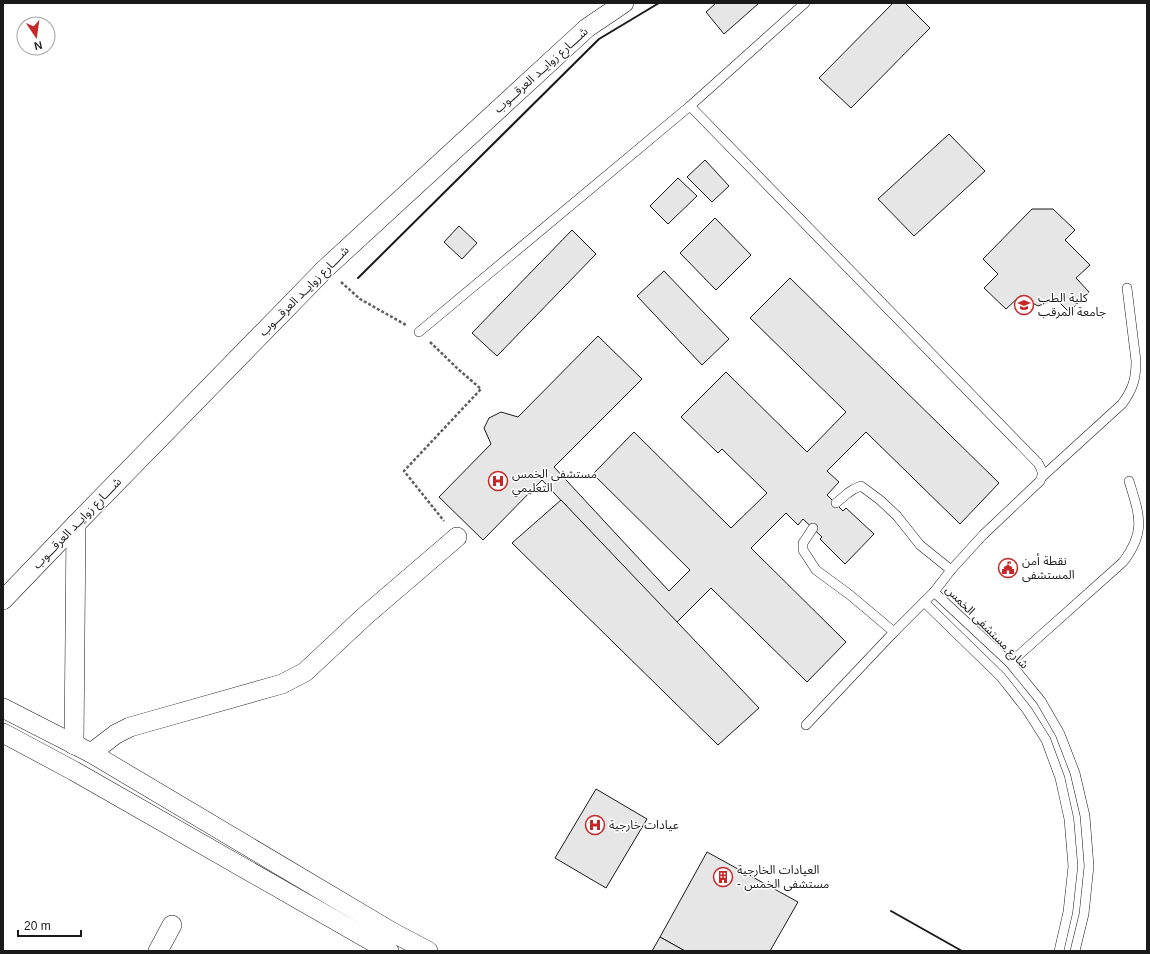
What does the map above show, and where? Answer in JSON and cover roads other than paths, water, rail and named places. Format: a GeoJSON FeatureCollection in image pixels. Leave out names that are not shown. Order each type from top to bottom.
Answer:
{"type":"FeatureCollection","features":[{"type":"Feature","properties":{"kind":"street","name":"شــــارع زوايــد العرقـــوب"},"geometry":{"type":"LineString","coordinates":[[3,600],[326,268],[587,28],[624,3]]}},
{"type":"Feature","properties":{"kind":"street"},"geometry":{"type":"LineString","coordinates":[[74,745],[76,524]]}},
{"type":"Feature","properties":{"kind":"street"},"geometry":{"type":"LineString","coordinates":[[91,753],[116,734],[130,727],[282,684],[305,672],[365,616],[457,537]]}},
{"type":"Feature","properties":{"kind":"street"},"geometry":{"type":"LineString","coordinates":[[3,708],[91,753],[386,945]]}},
{"type":"Feature","properties":{"kind":"street"},"geometry":{"type":"LineString","coordinates":[[3,733],[386,945],[428,951]]}},
{"type":"Feature","properties":{"kind":"street"},"geometry":{"type":"LineString","coordinates":[[158,951],[172,925]]}},
{"type":"Feature","properties":{"kind":"lane"},"geometry":{"type":"LineString","coordinates":[[420,332],[690,106],[805,3]]}},
{"type":"Feature","properties":{"kind":"lane"},"geometry":{"type":"LineString","coordinates":[[690,106],[1038,463],[1042,470],[1042,476]]}},
{"type":"Feature","properties":{"kind":"lane"},"geometry":{"type":"LineString","coordinates":[[806,725],[934,592],[951,570],[983,535],[1040,481],[1042,476],[1122,404],[1129,395],[1134,384],[1136,361],[1127,288]]}},
{"type":"Feature","properties":{"kind":"lane"},"geometry":{"type":"LineString","coordinates":[[1010,663],[1123,562],[1131,552],[1139,530],[1139,519],[1138,509],[1129,481]]}},
{"type":"Feature","properties":{"kind":"lane"},"geometry":{"type":"LineString","coordinates":[[836,503],[854,489],[861,486],[880,500],[897,516],[920,545],[951,570]]}},
{"type":"Feature","properties":{"kind":"lane"},"geometry":{"type":"LineString","coordinates":[[813,528],[803,543],[803,550],[816,570],[850,594],[894,632]]}},
{"type":"Feature","properties":{"kind":"lane","name":"شارع مستشفى الخمس"},"geometry":{"type":"LineString","coordinates":[[934,592],[1010,663],[1041,701],[1060,734],[1075,773],[1085,816],[1089,866],[1084,914],[1075,951]]}},
{"type":"Feature","properties":{"kind":"lane","name":"شارع مستشفى الخمس"},"geometry":{"type":"LineString","coordinates":[[924,602],[1001,677],[1028,710],[1046,740],[1060,778],[1068,812],[1073,866],[1068,912],[1059,951]]}},
{"type":"Feature","properties":{"kind":"place","name":"كلية الطب جامعة المرقب"},"geometry":{"type":"Point","coordinates":[1024,305]}},
{"type":"Feature","properties":{"kind":"place","name":"مستشفى الخمس التعليمي"},"geometry":{"type":"Point","coordinates":[498,481]}},
{"type":"Feature","properties":{"kind":"place","name":"نقطة أمن المستشفى"},"geometry":{"type":"Point","coordinates":[1008,568]}},
{"type":"Feature","properties":{"kind":"place","name":"عيادات خارجية"},"geometry":{"type":"Point","coordinates":[595,825]}},
{"type":"Feature","properties":{"kind":"place","name":"العيادات الخارجية - مستشفى الخمس"},"geometry":{"type":"Point","coordinates":[723,877]}}]}
